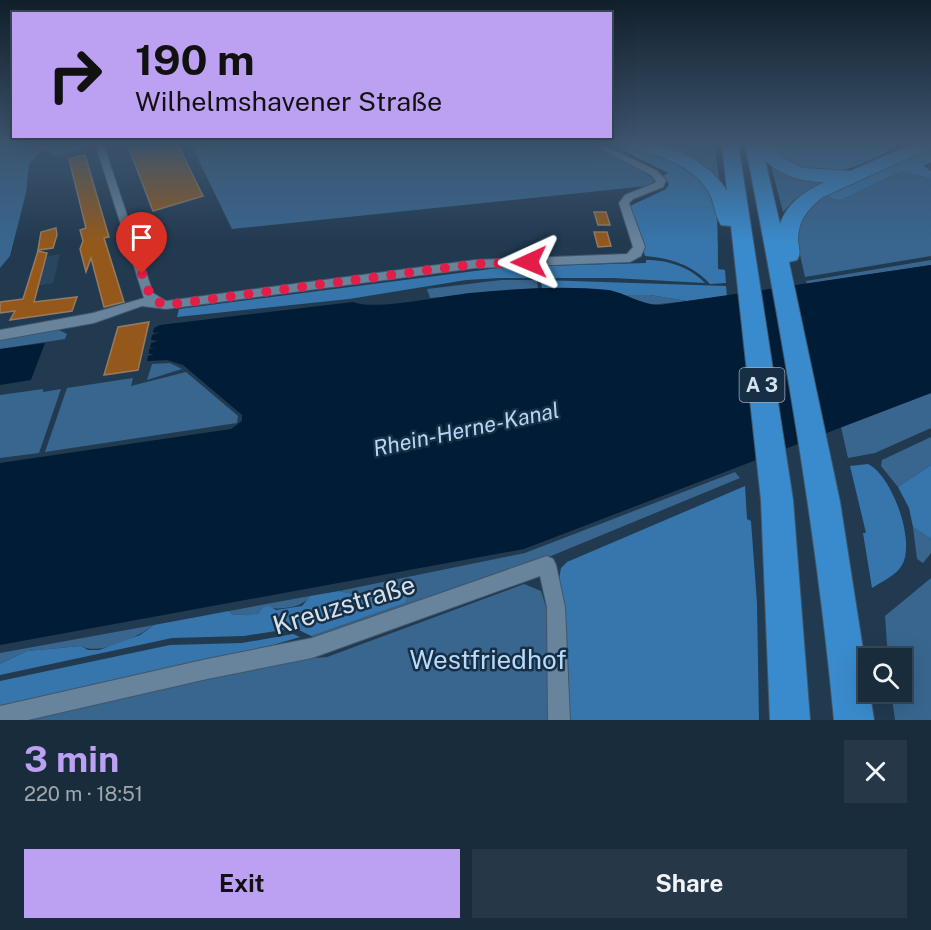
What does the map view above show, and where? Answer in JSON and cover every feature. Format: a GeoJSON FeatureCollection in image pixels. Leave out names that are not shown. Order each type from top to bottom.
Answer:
{"type":"FeatureCollection","features":[{"type":"Feature","properties":{"kind":"highway"},"geometry":{"type":"LineString","coordinates":[[707,177],[722,197],[730,235],[747,265]]}},
{"type":"Feature","properties":{"kind":"highway","name":"A 3"},"geometry":{"type":"LineString","coordinates":[[735,177],[777,500],[790,720]]}},
{"type":"Feature","properties":{"kind":"highway","name":"A 3"},"geometry":{"type":"LineString","coordinates":[[761,177],[784,279],[825,496],[846,637],[854,720]]}},
{"type":"Feature","properties":{"kind":"highway"},"geometry":{"type":"LineString","coordinates":[[815,177],[837,177]]}},
{"type":"Feature","properties":{"kind":"highway"},"geometry":{"type":"LineString","coordinates":[[784,279],[789,255],[786,238],[790,218],[801,203],[816,193],[852,177]]}},
{"type":"Feature","properties":{"kind":"street"},"geometry":{"type":"LineString","coordinates":[[110,177],[148,295],[159,303]]}},
{"type":"Feature","properties":{"kind":"street"},"geometry":{"type":"LineString","coordinates":[[0,335],[94,318],[142,302],[166,305],[475,264],[622,260],[635,255],[639,247],[624,203],[629,197],[660,185],[662,180],[658,177]]}},
{"type":"Feature","properties":{"kind":"street","name":"Kreuzstraße"},"geometry":{"type":"LineString","coordinates":[[0,716],[332,643],[546,565],[556,607],[560,720]]}},
{"type":"Feature","properties":{"kind":"shaded area"},"geometry":{"type":"Polygon","coordinates":[[[663,177],[696,177],[708,190],[717,215],[718,269],[725,270],[726,283],[710,284],[689,267],[645,256],[630,206],[666,189],[669,184],[663,177]]]}},
{"type":"Feature","properties":{"kind":"shaded area"},"geometry":{"type":"Polygon","coordinates":[[[862,177],[890,177],[843,199],[835,199],[824,193],[862,177]]]}},
{"type":"Feature","properties":{"kind":"shaded area"},"geometry":{"type":"Polygon","coordinates":[[[60,254],[53,283],[27,287],[35,259],[60,254]]]}},
{"type":"Feature","properties":{"kind":"shaded area"},"geometry":{"type":"Polygon","coordinates":[[[646,260],[662,261],[678,266],[693,273],[705,283],[613,278],[466,280],[349,299],[177,317],[179,309],[506,267],[646,263],[646,260]]]}},
{"type":"Feature","properties":{"kind":"shaded area"},"geometry":{"type":"Polygon","coordinates":[[[541,280],[726,286],[727,296],[687,301],[650,295],[622,295],[610,290],[542,289],[541,280]]]}},
{"type":"Feature","properties":{"kind":"shaded area"},"geometry":{"type":"Polygon","coordinates":[[[868,464],[877,471],[893,495],[904,526],[906,541],[906,555],[900,569],[872,588],[863,533],[866,533],[850,466],[868,464]]]}},
{"type":"Feature","properties":{"kind":"shaded area"},"geometry":{"type":"Polygon","coordinates":[[[931,465],[931,539],[913,527],[909,508],[898,487],[931,465]]]}},
{"type":"Feature","properties":{"kind":"shaded area"},"geometry":{"type":"Polygon","coordinates":[[[745,486],[747,519],[751,521],[757,603],[759,720],[566,720],[558,585],[561,568],[567,562],[745,486]]]}},
{"type":"Feature","properties":{"kind":"shaded area"},"geometry":{"type":"Polygon","coordinates":[[[386,588],[402,591],[408,598],[405,603],[311,636],[295,628],[244,636],[172,638],[0,675],[0,664],[27,651],[81,646],[88,650],[99,650],[140,635],[154,625],[229,611],[233,615],[258,614],[263,607],[269,606],[276,610],[302,606],[310,596],[339,591],[353,594],[386,588]]]}},
{"type":"Feature","properties":{"kind":"shaded area"},"geometry":{"type":"Polygon","coordinates":[[[293,634],[300,637],[256,650],[0,708],[0,681],[170,645],[242,643],[293,634]]]}},
{"type":"Feature","properties":{"kind":"green space"},"geometry":{"type":"Polygon","coordinates":[[[0,177],[28,177],[26,193],[10,256],[0,268],[0,177]]]}},
{"type":"Feature","properties":{"kind":"green space"},"geometry":{"type":"Polygon","coordinates":[[[206,177],[650,177],[655,181],[647,186],[232,229],[206,177]]]}},
{"type":"Feature","properties":{"kind":"green space"},"geometry":{"type":"Polygon","coordinates":[[[709,177],[719,177],[720,184],[709,177]]]}},
{"type":"Feature","properties":{"kind":"green space"},"geometry":{"type":"Polygon","coordinates":[[[774,177],[804,177],[828,182],[794,200],[783,212],[774,177]]]}},
{"type":"Feature","properties":{"kind":"green space"},"geometry":{"type":"Polygon","coordinates":[[[890,177],[922,177],[931,179],[931,256],[805,277],[800,255],[794,253],[795,220],[824,193],[843,199],[890,177]]]}},
{"type":"Feature","properties":{"kind":"green space"},"geometry":{"type":"Polygon","coordinates":[[[931,260],[931,265],[807,284],[806,281],[931,260]]]}},
{"type":"Feature","properties":{"kind":"green space"},"geometry":{"type":"Polygon","coordinates":[[[501,280],[537,280],[538,289],[430,298],[427,289],[501,280]]]}},
{"type":"Feature","properties":{"kind":"green space"},"geometry":{"type":"Polygon","coordinates":[[[622,295],[650,295],[687,301],[650,305],[622,295]]]}},
{"type":"Feature","properties":{"kind":"green space"},"geometry":{"type":"Polygon","coordinates":[[[59,330],[67,334],[65,339],[0,349],[0,339],[59,330]]]}},
{"type":"Feature","properties":{"kind":"green space"},"geometry":{"type":"Polygon","coordinates":[[[170,363],[182,369],[147,380],[152,364],[170,363]]]}},
{"type":"Feature","properties":{"kind":"green space"},"geometry":{"type":"Polygon","coordinates":[[[186,372],[238,416],[237,423],[45,452],[67,388],[133,378],[131,386],[186,372]]]}},
{"type":"Feature","properties":{"kind":"green space"},"geometry":{"type":"Polygon","coordinates":[[[43,389],[43,392],[61,389],[39,453],[0,458],[0,395],[43,389]]]}},
{"type":"Feature","properties":{"kind":"green space"},"geometry":{"type":"Polygon","coordinates":[[[931,393],[931,428],[875,453],[848,458],[841,427],[931,393]]]}},
{"type":"Feature","properties":{"kind":"green space"},"geometry":{"type":"Polygon","coordinates":[[[931,437],[931,465],[898,487],[881,466],[882,460],[931,437]]]}},
{"type":"Feature","properties":{"kind":"green space"},"geometry":{"type":"Polygon","coordinates":[[[735,472],[740,478],[522,568],[317,640],[311,636],[405,603],[408,598],[386,588],[353,594],[339,591],[525,553],[735,472]]]}},
{"type":"Feature","properties":{"kind":"green space"},"geometry":{"type":"Polygon","coordinates":[[[913,527],[931,539],[931,553],[923,563],[917,559],[913,527]]]}},
{"type":"Feature","properties":{"kind":"green space"},"geometry":{"type":"Polygon","coordinates":[[[931,578],[931,720],[895,720],[892,702],[912,702],[912,648],[887,648],[885,616],[931,578]]]}},
{"type":"Feature","properties":{"kind":"green space","name":"Westfriedhof"},"geometry":{"type":"Polygon","coordinates":[[[524,584],[541,591],[547,610],[549,720],[5,720],[274,661],[327,657],[524,584]]]}},
{"type":"Feature","properties":{"kind":"green space"},"geometry":{"type":"Polygon","coordinates":[[[310,596],[295,606],[263,607],[258,614],[233,615],[229,611],[310,596]]]}},
{"type":"Feature","properties":{"kind":"green space"},"geometry":{"type":"Polygon","coordinates":[[[154,625],[129,640],[108,647],[98,649],[81,646],[27,651],[0,664],[0,653],[154,625]]]}},
{"type":"Feature","properties":{"kind":"water","name":"Rhein-Herne-Kanal"},"geometry":{"type":"Polygon","coordinates":[[[931,265],[931,393],[524,549],[0,645],[0,463],[231,429],[242,421],[242,415],[183,365],[167,360],[147,361],[148,356],[154,354],[149,354],[149,349],[156,347],[150,348],[151,343],[158,341],[151,340],[152,335],[160,332],[153,333],[154,328],[160,325],[353,302],[392,304],[470,293],[539,288],[608,290],[646,303],[660,305],[931,265]]]}},
{"type":"Feature","properties":{"kind":"water"},"geometry":{"type":"Polygon","coordinates":[[[45,343],[31,380],[0,385],[0,349],[45,343]]]}},
{"type":"Feature","properties":{"kind":"building"},"geometry":{"type":"Polygon","coordinates":[[[73,177],[91,177],[109,237],[104,238],[124,302],[104,307],[91,258],[86,272],[80,249],[83,241],[80,230],[86,228],[73,177]]]}},
{"type":"Feature","properties":{"kind":"building"},"geometry":{"type":"Polygon","coordinates":[[[140,177],[193,177],[203,196],[153,211],[140,177]]]}},
{"type":"Feature","properties":{"kind":"building"},"geometry":{"type":"Polygon","coordinates":[[[594,212],[606,212],[610,225],[598,225],[594,212]]]}},
{"type":"Feature","properties":{"kind":"building"},"geometry":{"type":"Polygon","coordinates":[[[56,228],[57,235],[53,248],[38,250],[41,232],[56,228]]]}},
{"type":"Feature","properties":{"kind":"building"},"geometry":{"type":"Polygon","coordinates":[[[594,232],[607,232],[611,246],[598,247],[594,232]]]}},
{"type":"Feature","properties":{"kind":"building"},"geometry":{"type":"Polygon","coordinates":[[[38,251],[47,253],[34,302],[77,297],[72,311],[10,320],[15,311],[0,313],[0,302],[23,299],[38,251]]]}},
{"type":"Feature","properties":{"kind":"building"},"geometry":{"type":"Polygon","coordinates":[[[149,322],[138,370],[104,375],[118,327],[149,322]]]}},
{"type":"Feature","properties":{"kind":"route"},"geometry":{"type":"LineString","coordinates":[[142,274],[148,295],[152,300],[166,305],[475,264],[529,262]]}}]}
